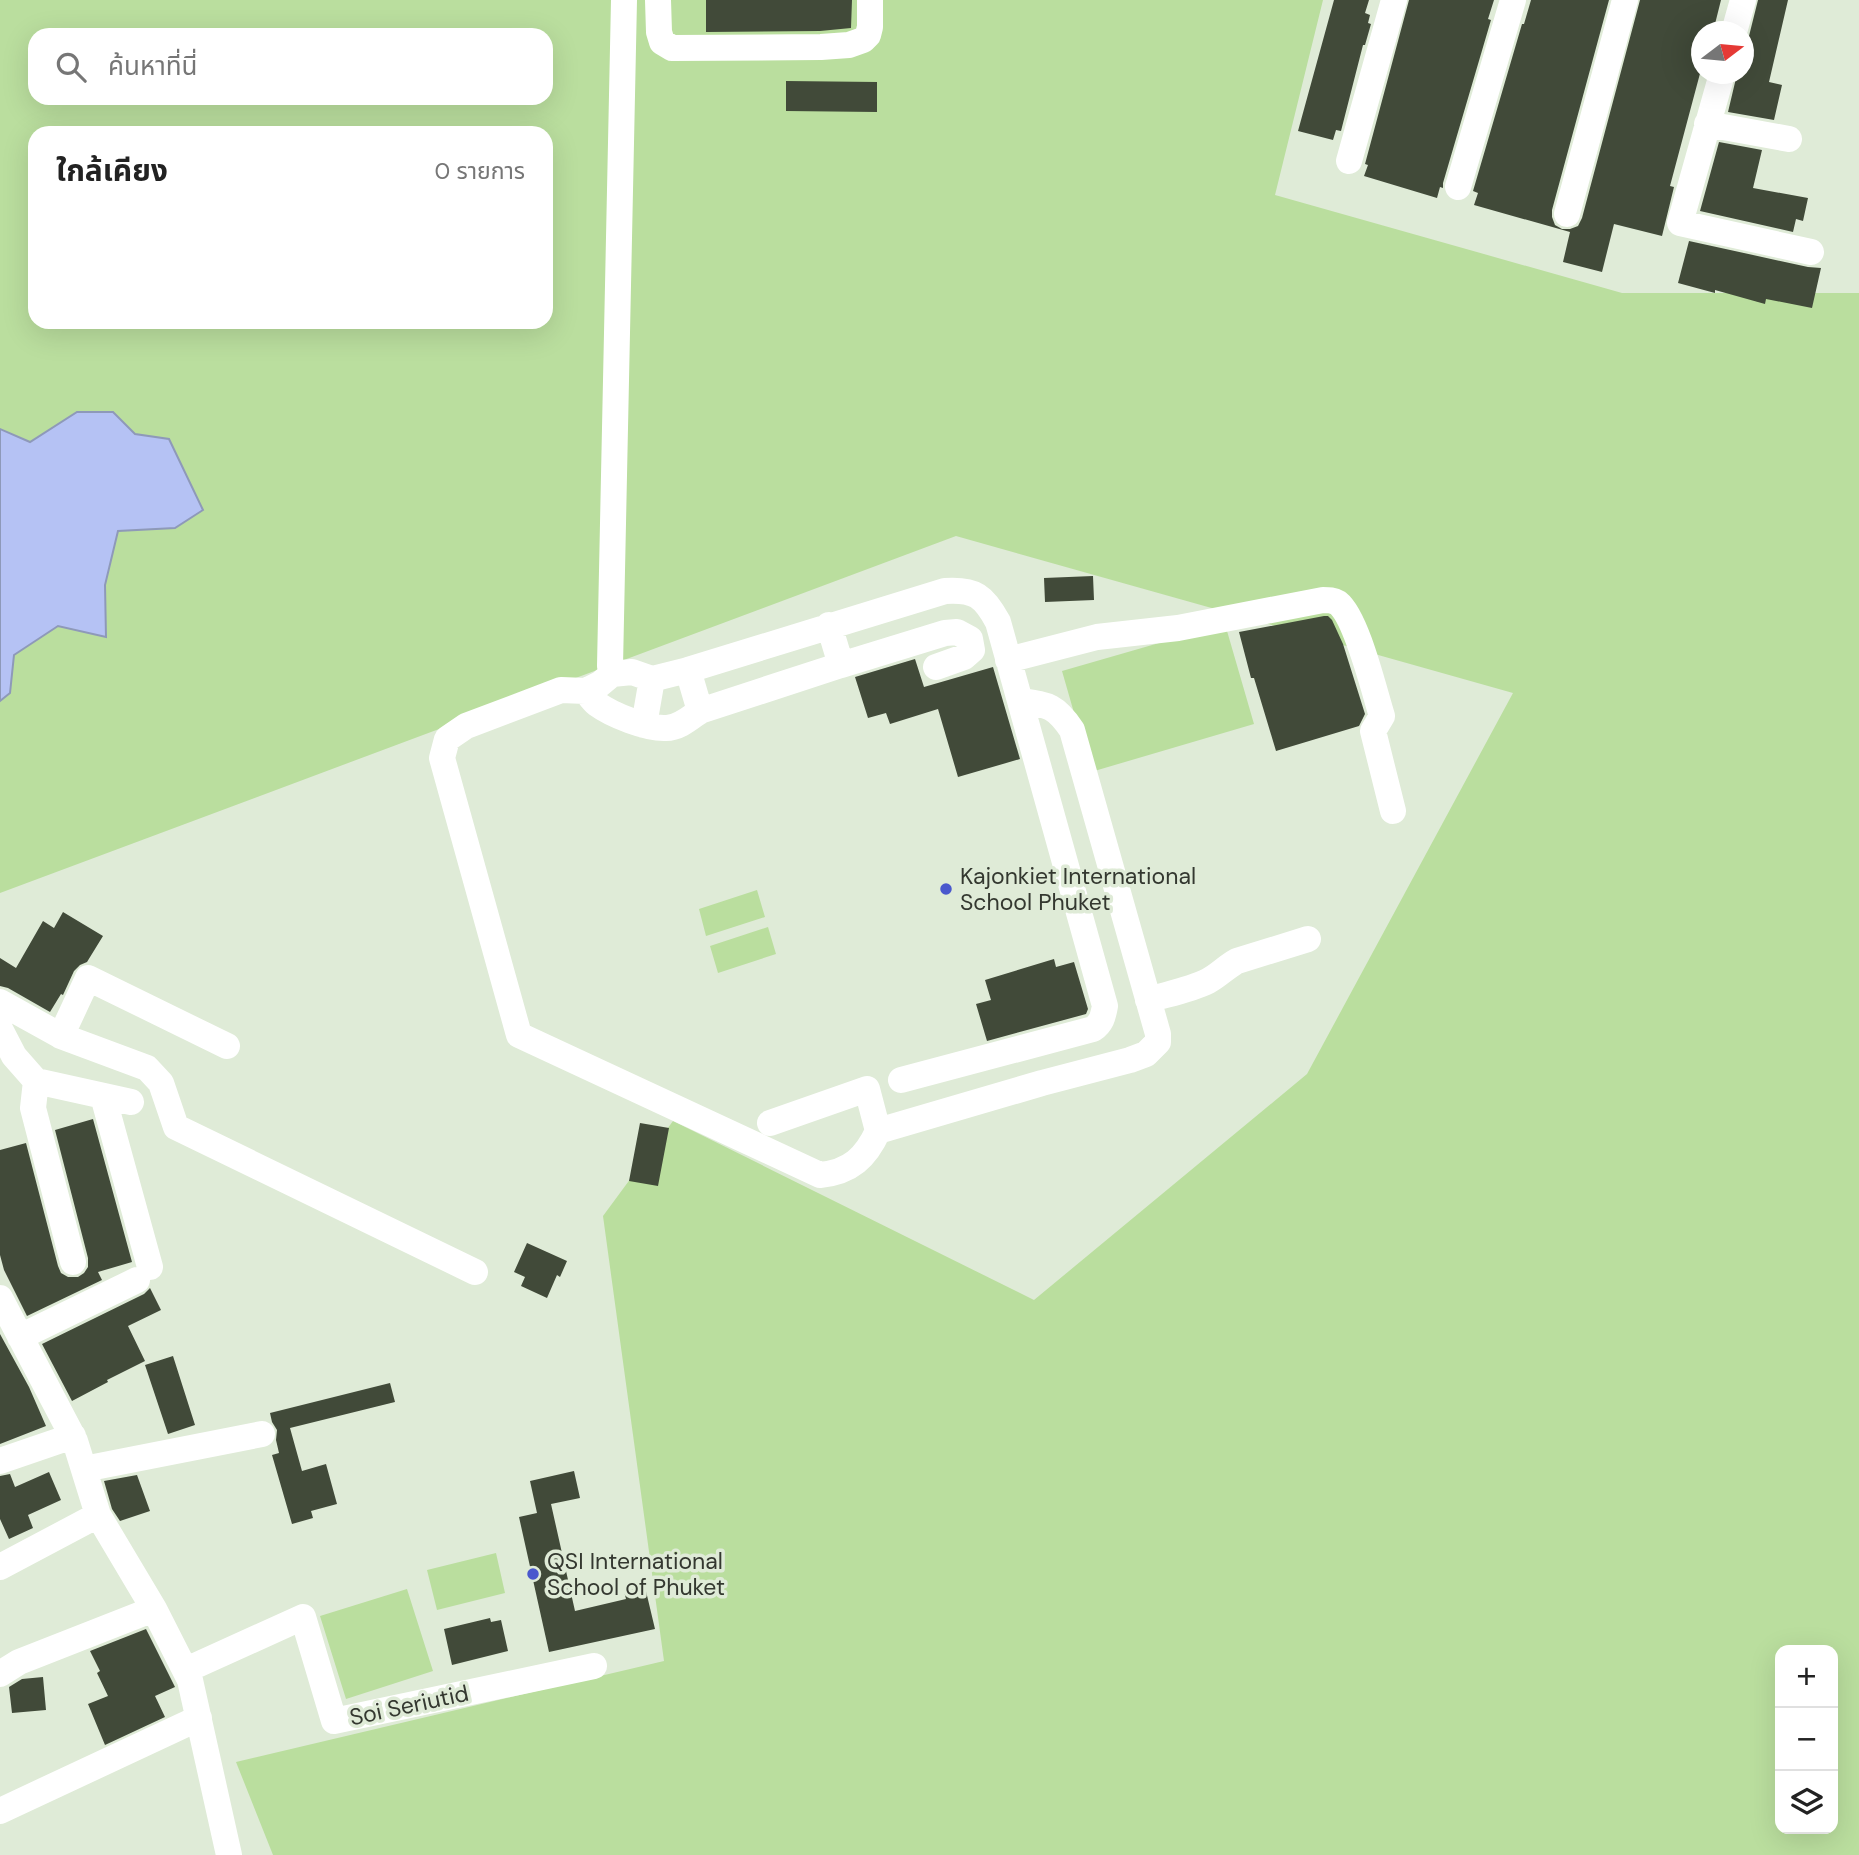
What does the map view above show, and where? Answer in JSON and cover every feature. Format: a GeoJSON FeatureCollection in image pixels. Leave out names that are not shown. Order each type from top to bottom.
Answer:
{"type":"FeatureCollection","features":[{"type":"Feature","properties":{"kind":"street"},"geometry":{"type":"LineString","coordinates":[[624,0],[611,670],[600,684],[586,691],[561,690],[466,726],[447,739],[442,758],[519,1035],[820,1175],[832,1174],[858,1161],[869,1150],[878,1131],[867,1089],[770,1123]]}},
{"type":"Feature","properties":{"kind":"street"},"geometry":{"type":"LineString","coordinates":[[658,0],[659,32],[663,42],[672,48],[849,45],[868,35],[870,0]]}},
{"type":"Feature","properties":{"kind":"street"},"geometry":{"type":"LineString","coordinates":[[1349,161],[1394,0]]}},
{"type":"Feature","properties":{"kind":"street"},"geometry":{"type":"LineString","coordinates":[[1458,187],[1513,0]]}},
{"type":"Feature","properties":{"kind":"street"},"geometry":{"type":"LineString","coordinates":[[1567,214],[1625,0]]}},
{"type":"Feature","properties":{"kind":"street"},"geometry":{"type":"LineString","coordinates":[[1737,21],[1743,0]]}},
{"type":"Feature","properties":{"kind":"street"},"geometry":{"type":"LineString","coordinates":[[1719,84],[1680,223],[1811,252]]}},
{"type":"Feature","properties":{"kind":"street"},"geometry":{"type":"LineString","coordinates":[[1707,124],[1788,139]]}},
{"type":"Feature","properties":{"kind":"street"},"geometry":{"type":"LineString","coordinates":[[611,670],[652,678],[688,670],[945,591],[962,590],[978,595],[989,605],[998,622],[1009,660],[1105,1006],[1104,1016],[1100,1024],[1093,1029],[901,1080]]}},
{"type":"Feature","properties":{"kind":"street"},"geometry":{"type":"LineString","coordinates":[[1009,660],[1097,637],[1178,628],[1332,600],[1340,605],[1353,623],[1382,716],[1373,731],[1394,811]]}},
{"type":"Feature","properties":{"kind":"street"},"geometry":{"type":"LineString","coordinates":[[829,625],[841,665]]}},
{"type":"Feature","properties":{"kind":"street"},"geometry":{"type":"LineString","coordinates":[[586,691],[596,703],[610,711],[644,725],[667,728],[679,725],[700,710],[945,633],[957,632],[970,639],[972,650],[964,657],[936,667]]}},
{"type":"Feature","properties":{"kind":"street"},"geometry":{"type":"LineString","coordinates":[[688,670],[700,710]]}},
{"type":"Feature","properties":{"kind":"street"},"geometry":{"type":"LineString","coordinates":[[644,725],[652,678]]}},
{"type":"Feature","properties":{"kind":"street"},"geometry":{"type":"LineString","coordinates":[[878,1131],[1130,1060],[1146,1054],[1158,1042],[1158,1034],[1072,730],[1062,716],[1047,705],[1020,701]]}},
{"type":"Feature","properties":{"kind":"street"},"geometry":{"type":"LineString","coordinates":[[1148,1000],[1201,984],[1237,961],[1308,939]]}},
{"type":"Feature","properties":{"kind":"street"},"geometry":{"type":"LineString","coordinates":[[61,1036],[88,978],[227,1046]]}},
{"type":"Feature","properties":{"kind":"street"},"geometry":{"type":"LineString","coordinates":[[0,1002],[61,1036],[147,1068],[161,1083],[176,1127],[475,1272]]}},
{"type":"Feature","properties":{"kind":"street"},"geometry":{"type":"LineString","coordinates":[[0,1029],[14,1056],[36,1081],[131,1102]]}},
{"type":"Feature","properties":{"kind":"street"},"geometry":{"type":"LineString","coordinates":[[36,1081],[33,1108],[73,1262]]}},
{"type":"Feature","properties":{"kind":"street"},"geometry":{"type":"LineString","coordinates":[[20,1337],[143,1273],[103,1096]]}},
{"type":"Feature","properties":{"kind":"street"},"geometry":{"type":"LineString","coordinates":[[0,1298],[73,1436],[98,1516],[154,1609],[186,1670],[229,1855]]}},
{"type":"Feature","properties":{"kind":"street"},"geometry":{"type":"LineString","coordinates":[[83,1469],[261,1434]]}},
{"type":"Feature","properties":{"kind":"street"},"geometry":{"type":"LineString","coordinates":[[0,1461],[73,1436]]}},
{"type":"Feature","properties":{"kind":"street"},"geometry":{"type":"LineString","coordinates":[[0,1567],[98,1516]]}},
{"type":"Feature","properties":{"kind":"street"},"geometry":{"type":"LineString","coordinates":[[0,1674],[19,1662],[154,1609]]}},
{"type":"Feature","properties":{"kind":"street","name":"Soi Seriutid"},"geometry":{"type":"LineString","coordinates":[[186,1670],[303,1617],[334,1721],[594,1666]]}},
{"type":"Feature","properties":{"kind":"street"},"geometry":{"type":"LineString","coordinates":[[0,1811],[199,1718]]}},
{"type":"Feature","properties":{"kind":"green space"},"geometry":{"type":"Polygon","coordinates":[[[0,0],[1323,0],[1275,195],[1622,293],[1859,293],[1859,1855],[273,1855],[236,1762],[664,1661],[603,1216],[673,1121],[1034,1300],[1307,1074],[1513,693],[956,536],[0,893],[0,0]]]}},
{"type":"Feature","properties":{"kind":"green space"},"geometry":{"type":"Polygon","coordinates":[[[1225,624],[1254,724],[1091,772],[1062,671],[1225,624]]]}},
{"type":"Feature","properties":{"kind":"green space"},"geometry":{"type":"Polygon","coordinates":[[[757,890],[765,917],[706,936],[699,909],[757,890]]]}},
{"type":"Feature","properties":{"kind":"green space"},"geometry":{"type":"Polygon","coordinates":[[[768,927],[776,954],[718,973],[710,946],[768,927]]]}},
{"type":"Feature","properties":{"kind":"green space"},"geometry":{"type":"Polygon","coordinates":[[[496,1553],[505,1593],[437,1610],[427,1570],[496,1553]]]}},
{"type":"Feature","properties":{"kind":"green space"},"geometry":{"type":"Polygon","coordinates":[[[407,1589],[433,1671],[346,1699],[320,1616],[407,1589]]]}},
{"type":"Feature","properties":{"kind":"water"},"geometry":{"type":"Polygon","coordinates":[[[77,412],[113,412],[135,434],[169,439],[203,510],[175,528],[118,531],[105,585],[106,637],[58,626],[14,655],[10,693],[0,701],[0,429],[30,442],[77,412]]]}},
{"type":"Feature","properties":{"kind":"building"},"geometry":{"type":"Polygon","coordinates":[[[706,0],[852,0],[851,28],[820,31],[706,32],[706,0]]]}},
{"type":"Feature","properties":{"kind":"building"},"geometry":{"type":"Polygon","coordinates":[[[1334,0],[1369,0],[1365,13],[1370,15],[1368,23],[1371,24],[1341,131],[1336,130],[1333,140],[1298,131],[1334,0]]]}},
{"type":"Feature","properties":{"kind":"building"},"geometry":{"type":"Polygon","coordinates":[[[1409,0],[1494,0],[1488,19],[1491,20],[1443,188],[1440,187],[1437,198],[1364,176],[1409,0]]]}},
{"type":"Feature","properties":{"kind":"building"},"geometry":{"type":"Polygon","coordinates":[[[1531,0],[1609,0],[1552,210],[1555,225],[1570,229],[1578,226],[1582,218],[1640,0],[1721,0],[1716,21],[1691,21],[1691,84],[1697,84],[1670,186],[1674,187],[1662,236],[1614,224],[1602,272],[1563,262],[1570,232],[1474,205],[1478,193],[1473,191],[1531,0]]]}},
{"type":"Feature","properties":{"kind":"building"},"geometry":{"type":"Polygon","coordinates":[[[1758,0],[1788,0],[1769,82],[1782,85],[1774,120],[1728,112],[1735,84],[1754,84],[1753,21],[1758,0]]]}},
{"type":"Feature","properties":{"kind":"building"},"geometry":{"type":"Polygon","coordinates":[[[786,81],[877,82],[877,112],[786,111],[786,81]]]}},
{"type":"Feature","properties":{"kind":"building"},"geometry":{"type":"Polygon","coordinates":[[[1719,142],[1762,150],[1753,188],[1808,198],[1803,221],[1796,219],[1793,232],[1700,211],[1719,142]]]}},
{"type":"Feature","properties":{"kind":"building"},"geometry":{"type":"Polygon","coordinates":[[[1689,241],[1821,268],[1812,308],[1766,299],[1765,304],[1678,283],[1689,241]]]}},
{"type":"Feature","properties":{"kind":"building"},"geometry":{"type":"Polygon","coordinates":[[[1093,576],[1094,600],[1045,602],[1044,578],[1093,576]]]}},
{"type":"Feature","properties":{"kind":"building"},"geometry":{"type":"Polygon","coordinates":[[[1324,616],[1332,620],[1343,644],[1365,714],[1359,726],[1276,751],[1254,678],[1251,678],[1239,632],[1324,616]]]}},
{"type":"Feature","properties":{"kind":"building"},"geometry":{"type":"Polygon","coordinates":[[[915,659],[924,687],[993,667],[1020,759],[958,777],[938,709],[890,724],[886,713],[868,718],[855,677],[915,659]]]}},
{"type":"Feature","properties":{"kind":"building"},"geometry":{"type":"Polygon","coordinates":[[[63,912],[103,936],[87,962],[74,971],[63,995],[61,994],[50,1012],[0,986],[0,958],[16,968],[43,921],[54,928],[63,912]]]}},
{"type":"Feature","properties":{"kind":"building"},"geometry":{"type":"Polygon","coordinates":[[[1054,959],[1056,967],[1074,962],[1088,1009],[1086,1014],[987,1041],[976,1004],[991,1000],[985,980],[1054,959]]]}},
{"type":"Feature","properties":{"kind":"building"},"geometry":{"type":"Polygon","coordinates":[[[93,1119],[132,1262],[98,1272],[102,1280],[27,1316],[4,1270],[0,1255],[0,1150],[26,1143],[58,1266],[61,1273],[68,1277],[78,1277],[88,1267],[88,1258],[55,1130],[93,1119]]]}},
{"type":"Feature","properties":{"kind":"building"},"geometry":{"type":"Polygon","coordinates":[[[640,1123],[669,1128],[658,1186],[629,1181],[640,1123]]]}},
{"type":"Feature","properties":{"kind":"building"},"geometry":{"type":"Polygon","coordinates":[[[527,1243],[567,1261],[560,1277],[557,1275],[547,1298],[521,1286],[525,1277],[514,1272],[527,1243]]]}},
{"type":"Feature","properties":{"kind":"building"},"geometry":{"type":"Polygon","coordinates":[[[150,1288],[161,1310],[128,1326],[145,1361],[72,1401],[42,1344],[144,1294],[150,1288]]]}},
{"type":"Feature","properties":{"kind":"building"},"geometry":{"type":"Polygon","coordinates":[[[0,1334],[29,1387],[46,1426],[0,1444],[0,1334]]]}},
{"type":"Feature","properties":{"kind":"building"},"geometry":{"type":"Polygon","coordinates":[[[173,1356],[195,1425],[168,1434],[145,1365],[173,1356]]]}},
{"type":"Feature","properties":{"kind":"building"},"geometry":{"type":"Polygon","coordinates":[[[390,1383],[395,1402],[290,1428],[302,1471],[326,1464],[337,1504],[311,1511],[313,1518],[292,1524],[272,1455],[279,1453],[277,1430],[270,1413],[390,1383]]]}},
{"type":"Feature","properties":{"kind":"building"},"geometry":{"type":"Polygon","coordinates":[[[574,1471],[580,1498],[551,1504],[575,1611],[626,1599],[624,1591],[645,1587],[655,1629],[549,1652],[519,1517],[537,1513],[530,1481],[574,1471]]]}},
{"type":"Feature","properties":{"kind":"building"},"geometry":{"type":"Polygon","coordinates":[[[49,1472],[61,1500],[28,1515],[33,1528],[9,1539],[0,1519],[0,1476],[10,1474],[15,1487],[49,1472]]]}},
{"type":"Feature","properties":{"kind":"building"},"geometry":{"type":"Polygon","coordinates":[[[137,1475],[150,1511],[120,1521],[112,1509],[104,1481],[137,1475]]]}},
{"type":"Feature","properties":{"kind":"building"},"geometry":{"type":"Polygon","coordinates":[[[490,1618],[491,1622],[501,1620],[508,1651],[452,1665],[444,1629],[490,1618]]]}},
{"type":"Feature","properties":{"kind":"building"},"geometry":{"type":"Polygon","coordinates":[[[146,1629],[175,1687],[155,1696],[165,1717],[105,1745],[88,1704],[108,1696],[90,1651],[146,1629]]]}},
{"type":"Feature","properties":{"kind":"building"},"geometry":{"type":"Polygon","coordinates":[[[43,1677],[46,1710],[12,1713],[9,1687],[22,1679],[43,1677]]]}},
{"type":"Feature","properties":{"kind":"place","name":"Kajonkiet International School Phuket"},"geometry":{"type":"Point","coordinates":[946,889]}},
{"type":"Feature","properties":{"kind":"place","name":"QSI International School of Phuket"},"geometry":{"type":"Point","coordinates":[533,1574]}}]}
